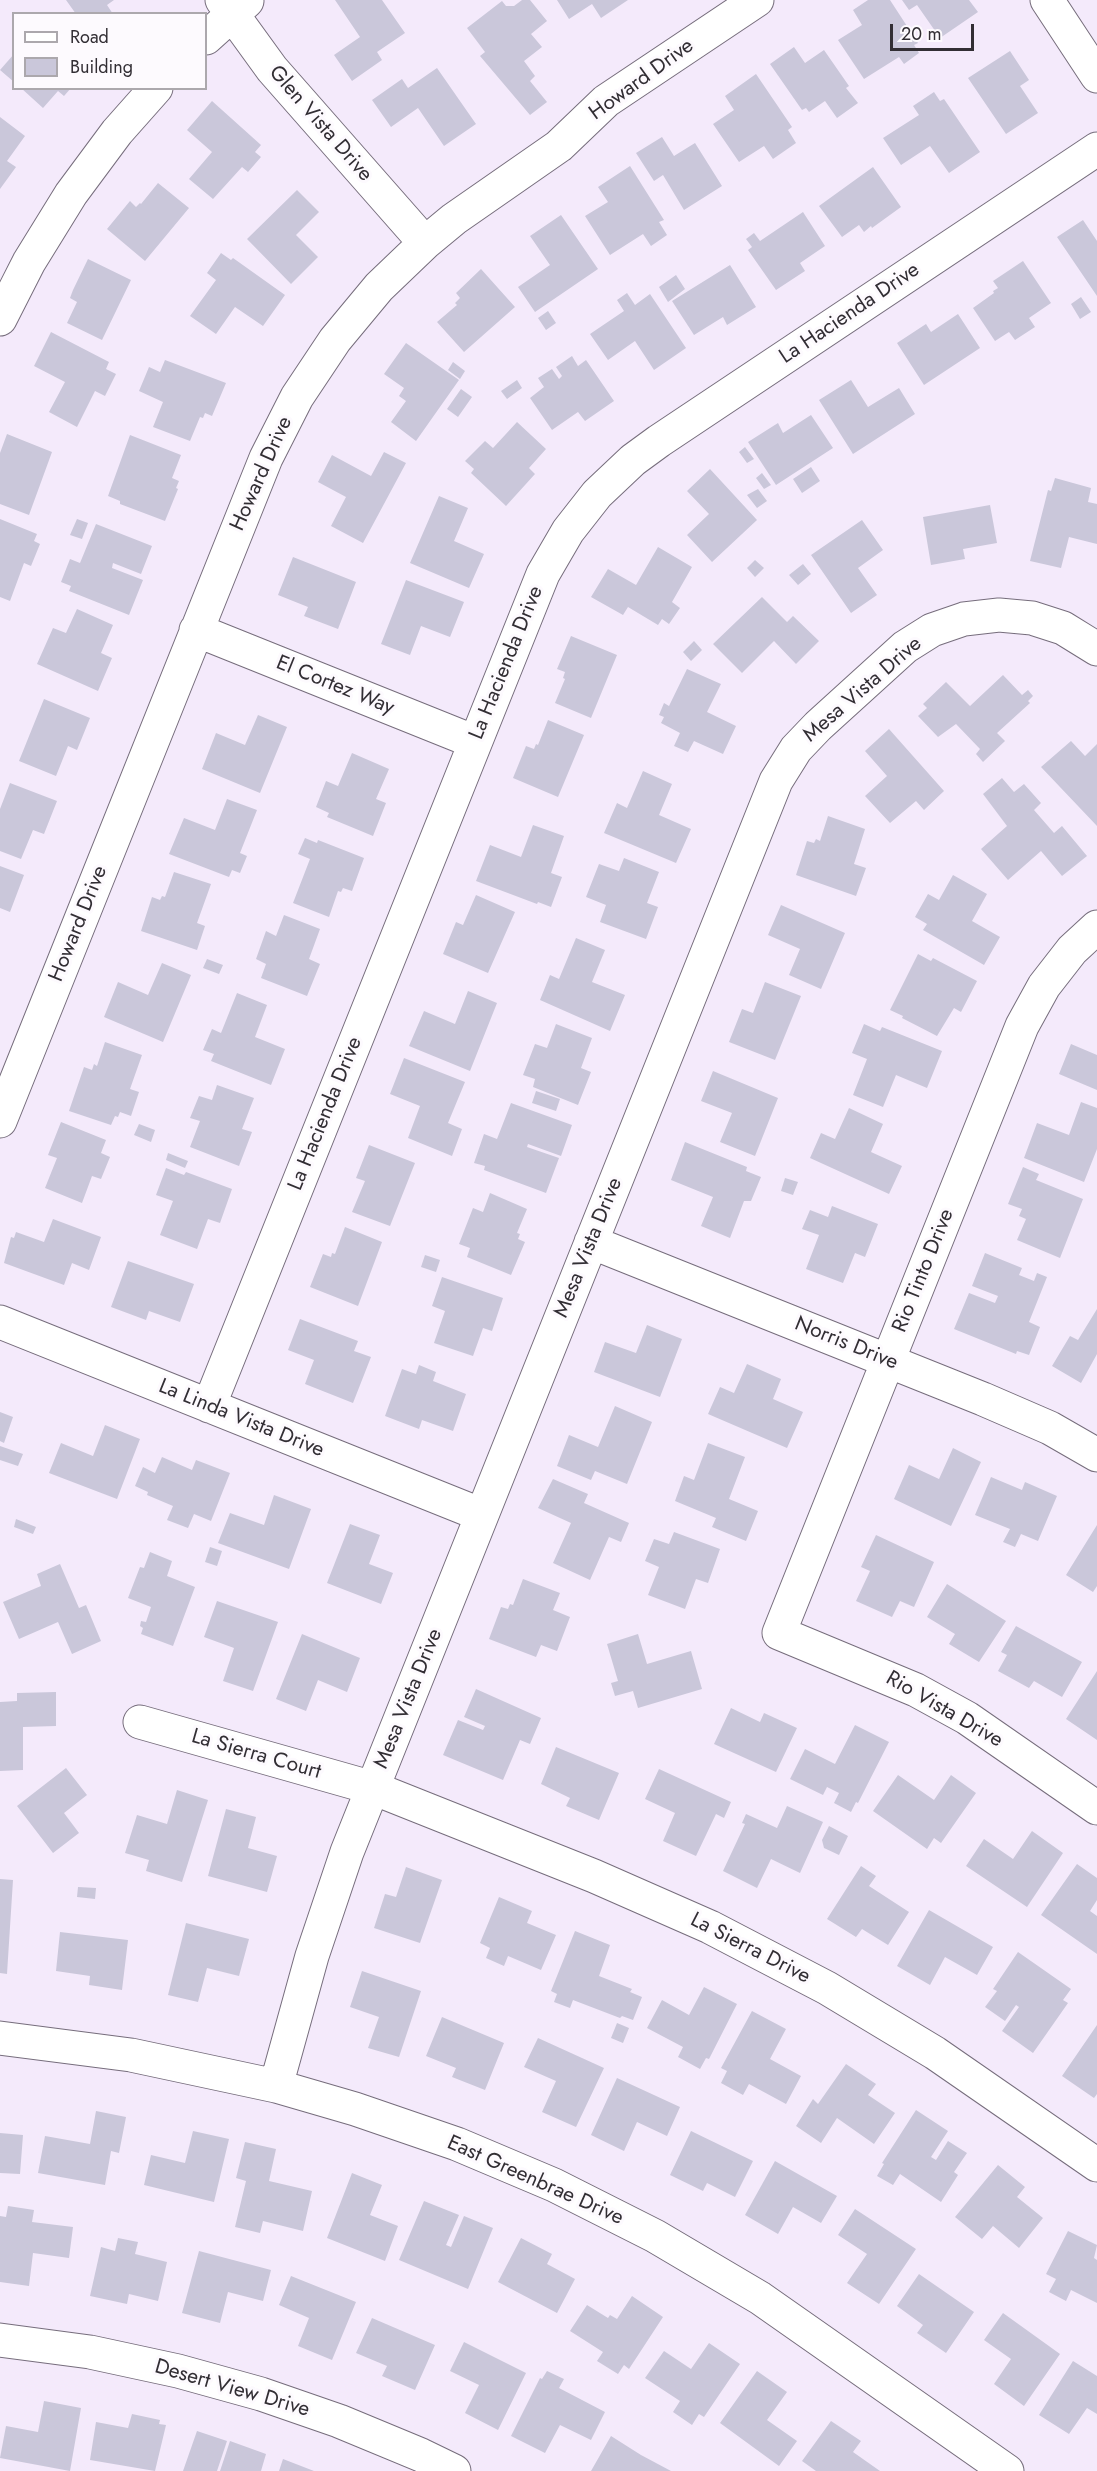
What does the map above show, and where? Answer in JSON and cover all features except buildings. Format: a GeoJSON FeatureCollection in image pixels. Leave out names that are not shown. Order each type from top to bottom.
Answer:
{"type":"FeatureCollection","features":[{"type":"Feature","properties":{"kind":"street","name":"Howard Drive"},"geometry":{"type":"LineString","coordinates":[[0,1121],[266,458],[297,397],[335,340],[379,287],[424,243],[454,219],[559,146],[606,101],[757,0]]}},
{"type":"Feature","properties":{"kind":"street"},"geometry":{"type":"LineString","coordinates":[[1047,0],[1097,76]]}},
{"type":"Feature","properties":{"kind":"street","name":"Glen Vista Drive"},"geometry":{"type":"LineString","coordinates":[[234,5],[272,69],[424,243]]}},
{"type":"Feature","properties":{"kind":"street"},"geometry":{"type":"LineString","coordinates":[[207,37],[234,5]]}},
{"type":"Feature","properties":{"kind":"street"},"geometry":{"type":"LineString","coordinates":[[0,319],[29,262],[71,194],[117,132],[154,90]]}},
{"type":"Feature","properties":{"kind":"street","name":"La Hacienda Drive"},"geometry":{"type":"LineString","coordinates":[[209,1406],[543,574],[568,531],[597,494],[633,460],[659,441],[1097,149]]}},
{"type":"Feature","properties":{"kind":"street","name":"Mesa Vista Drive"},"geometry":{"type":"LineString","coordinates":[[276,2086],[312,1956],[347,1852],[776,781],[796,750],[818,726],[905,647],[932,630],[964,619],[999,615],[1032,618],[1063,628],[1097,648]]}},
{"type":"Feature","properties":{"kind":"street","name":"El Cortez Way"},"geometry":{"type":"LineString","coordinates":[[196,630],[475,742]]}},
{"type":"Feature","properties":{"kind":"street","name":"Rio Tinto Drive"},"geometry":{"type":"LineString","coordinates":[[779,1633],[1022,1026],[1044,986],[1072,950],[1097,927]]}},
{"type":"Feature","properties":{"kind":"street","name":"Norris Drive"},"geometry":{"type":"LineString","coordinates":[[591,1242],[983,1399],[1050,1428],[1097,1455]]}},
{"type":"Feature","properties":{"kind":"street","name":"La Linda Vista Drive"},"geometry":{"type":"LineString","coordinates":[[0,1322],[482,1515]]}},
{"type":"Feature","properties":{"kind":"street","name":"Rio Vista Drive"},"geometry":{"type":"LineString","coordinates":[[779,1633],[874,1671],[967,1718],[1097,1808]]}},
{"type":"Feature","properties":{"kind":"street","name":"La Sierra Court"},"geometry":{"type":"LineString","coordinates":[[140,1722],[373,1788]]}},
{"type":"Feature","properties":{"kind":"street","name":"La Sierra Drive"},"geometry":{"type":"LineString","coordinates":[[373,1788],[594,1875],[710,1927],[774,1960],[935,2053],[1097,2165]]}},
{"type":"Feature","properties":{"kind":"street","name":"East Greenbrae Drive"},"geometry":{"type":"LineString","coordinates":[[0,2038],[131,2055],[276,2086],[355,2109],[457,2144],[554,2185],[655,2236],[760,2298],[1007,2471]]}},
{"type":"Feature","properties":{"kind":"street","name":"Desert View Drive"},"geometry":{"type":"LineString","coordinates":[[0,2340],[90,2352],[178,2371],[261,2394],[339,2421],[454,2471]]}}]}
